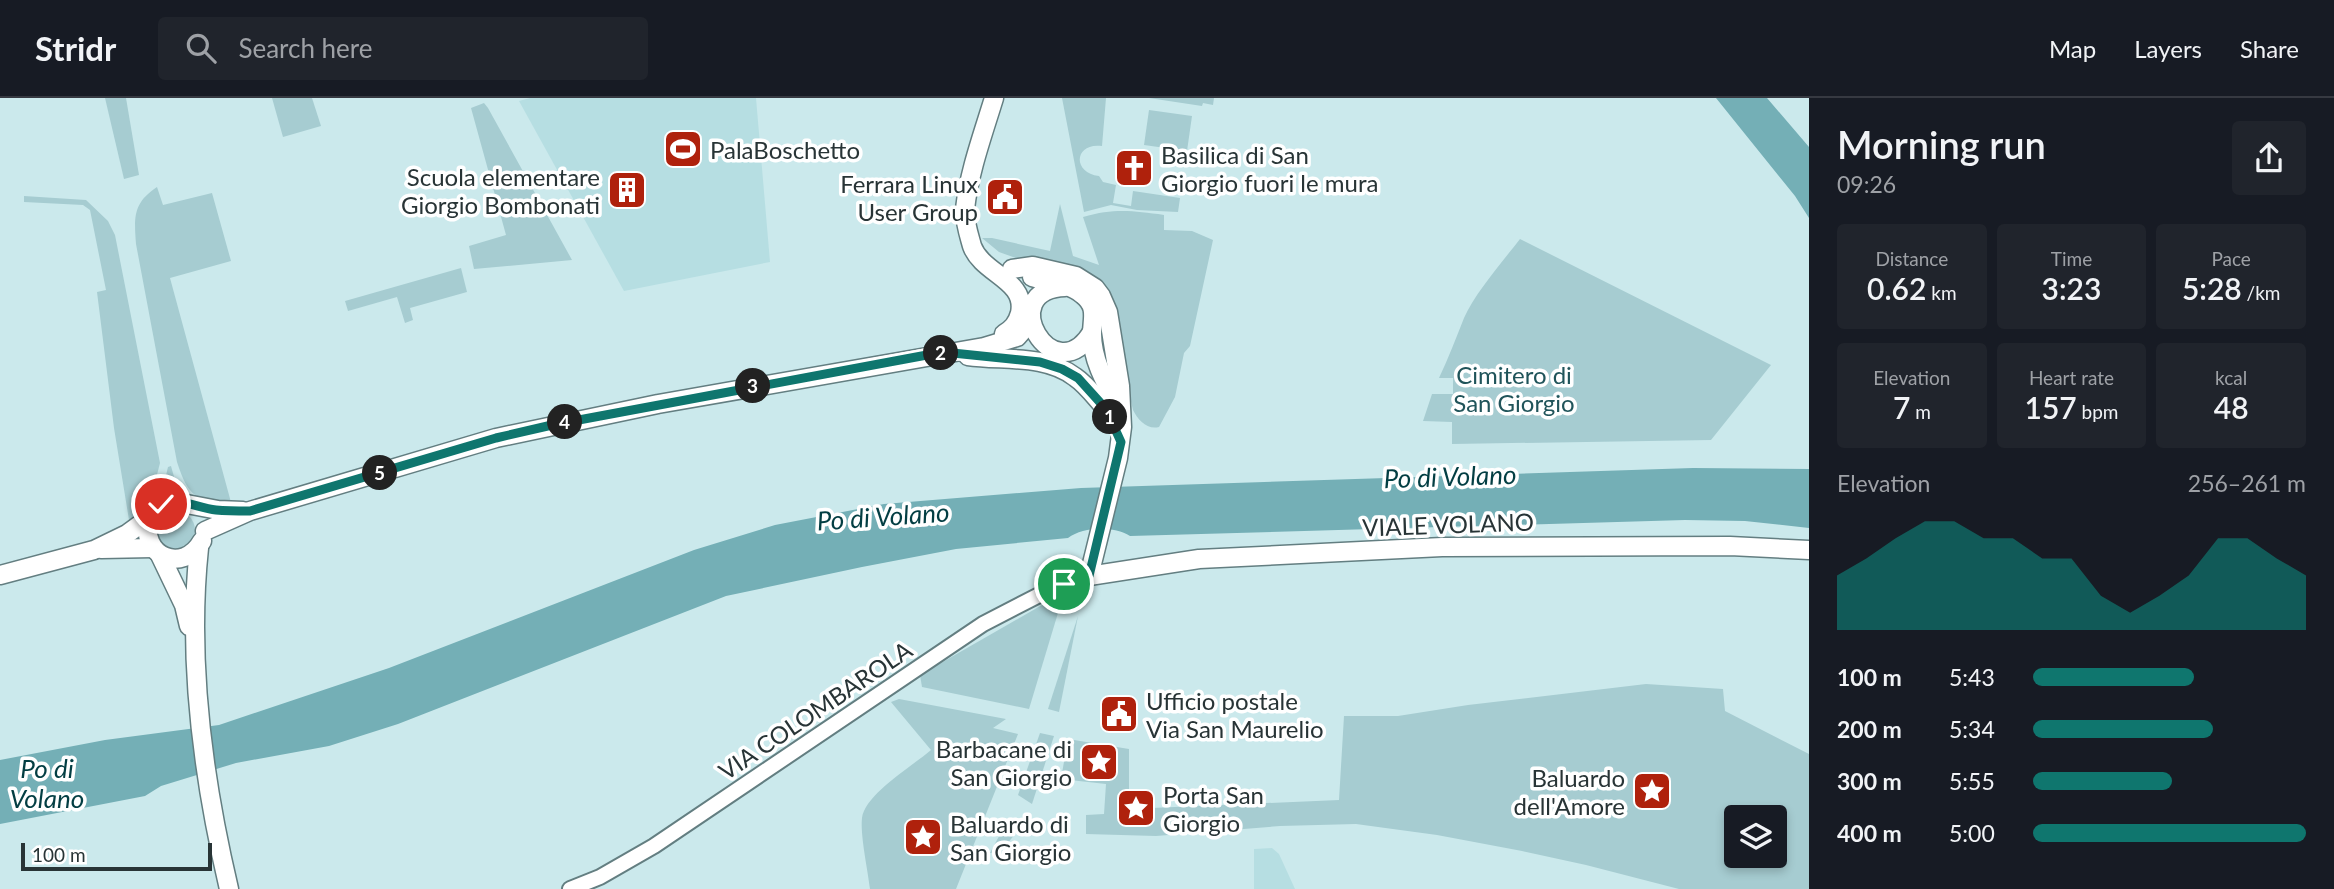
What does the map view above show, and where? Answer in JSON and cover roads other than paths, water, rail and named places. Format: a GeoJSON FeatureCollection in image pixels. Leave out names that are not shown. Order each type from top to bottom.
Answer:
{"type":"FeatureCollection","features":[{"type":"Feature","properties":{"kind":"main road"},"geometry":{"type":"LineString","coordinates":[[943,352],[972,341],[1003,334],[1012,328],[1020,310],[1019,294],[979,259],[969,234],[965,210],[994,98]]}},
{"type":"Feature","properties":{"kind":"main road"},"geometry":{"type":"LineString","coordinates":[[969,234],[982,250],[1012,269],[1078,291],[1088,300],[1094,312],[1092,332],[1121,442],[1089,576]]}},
{"type":"Feature","properties":{"kind":"main road"},"geometry":{"type":"LineString","coordinates":[[1012,269],[1033,266],[1076,276],[1086,281],[1101,296],[1108,312],[1118,367],[1114,411]]}},
{"type":"Feature","properties":{"kind":"main road"},"geometry":{"type":"LineString","coordinates":[[1012,269],[1026,290],[1034,333],[1048,347]]}},
{"type":"Feature","properties":{"kind":"main road"},"geometry":{"type":"LineString","coordinates":[[94,550],[157,551],[173,559],[183,558],[202,539],[250,511],[496,438],[552,425],[943,352],[984,347],[1017,337],[1046,292],[1065,287]]}},
{"type":"Feature","properties":{"kind":"main road"},"geometry":{"type":"LineString","coordinates":[[1066,351],[1079,346],[1092,332]]}},
{"type":"Feature","properties":{"kind":"main road"},"geometry":{"type":"LineString","coordinates":[[984,347],[1003,352],[1048,347],[1066,351],[1080,359],[1093,372],[1114,411]]}},
{"type":"Feature","properties":{"kind":"main road"},"geometry":{"type":"LineString","coordinates":[[943,352],[1040,362],[1062,369],[1078,378],[1114,411]]}},
{"type":"Feature","properties":{"kind":"main road"},"geometry":{"type":"LineString","coordinates":[[0,575],[94,550],[127,534],[149,518],[156,508],[171,501],[218,510],[250,511]]}},
{"type":"Feature","properties":{"kind":"main road"},"geometry":{"type":"LineString","coordinates":[[193,506],[202,516],[202,539],[195,584],[198,680],[210,802],[229,889]]}},
{"type":"Feature","properties":{"kind":"main road"},"geometry":{"type":"LineString","coordinates":[[149,518],[146,533],[184,605],[196,651]]}},
{"type":"Feature","properties":{"kind":"main road","name":"VIALE VOLANO"},"geometry":{"type":"LineString","coordinates":[[1089,576],[1199,559],[1442,547],[1730,546],[1809,550]]}},
{"type":"Feature","properties":{"kind":"street","name":"VIA COLOMBAROLA"},"geometry":{"type":"LineString","coordinates":[[570,889],[600,877],[654,846],[983,624],[1047,591],[1089,576]]}},
{"type":"Feature","properties":{"kind":"water"},"geometry":{"type":"Polygon","coordinates":[[[1716,98],[1767,98],[1809,147],[1809,218],[1795,196],[1716,98]]]}},
{"type":"Feature","properties":{"kind":"water","name":"Po di Volano"},"geometry":{"type":"Polygon","coordinates":[[[1693,468],[1809,469],[1809,528],[1745,521],[1685,520],[1130,536],[1116,530],[1090,529],[1068,538],[956,549],[726,596],[398,724],[329,746],[236,763],[161,786],[145,796],[0,824],[0,760],[105,740],[219,725],[389,668],[694,550],[775,525],[884,504],[1081,488],[1693,468]]]}},
{"type":"Feature","properties":{"kind":"place","name":"PalaBoschetto"},"geometry":{"type":"Point","coordinates":[683,149]}},
{"type":"Feature","properties":{"kind":"place","name":"Basilica di San Giorgio fuori le mura"},"geometry":{"type":"Point","coordinates":[1134,168]}},
{"type":"Feature","properties":{"kind":"place","name":"Scuola elementare Giorgio Bombonati"},"geometry":{"type":"Point","coordinates":[627,190]}},
{"type":"Feature","properties":{"kind":"place","name":"Ferrara Linux User Group"},"geometry":{"type":"Point","coordinates":[1005,197]}},
{"type":"Feature","properties":{"kind":"place","name":"Ufficio postale Via San Maurelio"},"geometry":{"type":"Point","coordinates":[1119,714]}},
{"type":"Feature","properties":{"kind":"place","name":"Barbacane di San Giorgio"},"geometry":{"type":"Point","coordinates":[1099,762]}},
{"type":"Feature","properties":{"kind":"place","name":"Baluardo dell'Amore"},"geometry":{"type":"Point","coordinates":[1652,791]}},
{"type":"Feature","properties":{"kind":"place","name":"Porta San Giorgio"},"geometry":{"type":"Point","coordinates":[1136,808]}},
{"type":"Feature","properties":{"kind":"place","name":"Baluardo di San Giorgio"},"geometry":{"type":"Point","coordinates":[923,837]}},
{"type":"Feature","properties":{"kind":"park label","name":"Cimitero di San Giorgio"},"geometry":{"type":"Point","coordinates":[1514,388]}}]}
